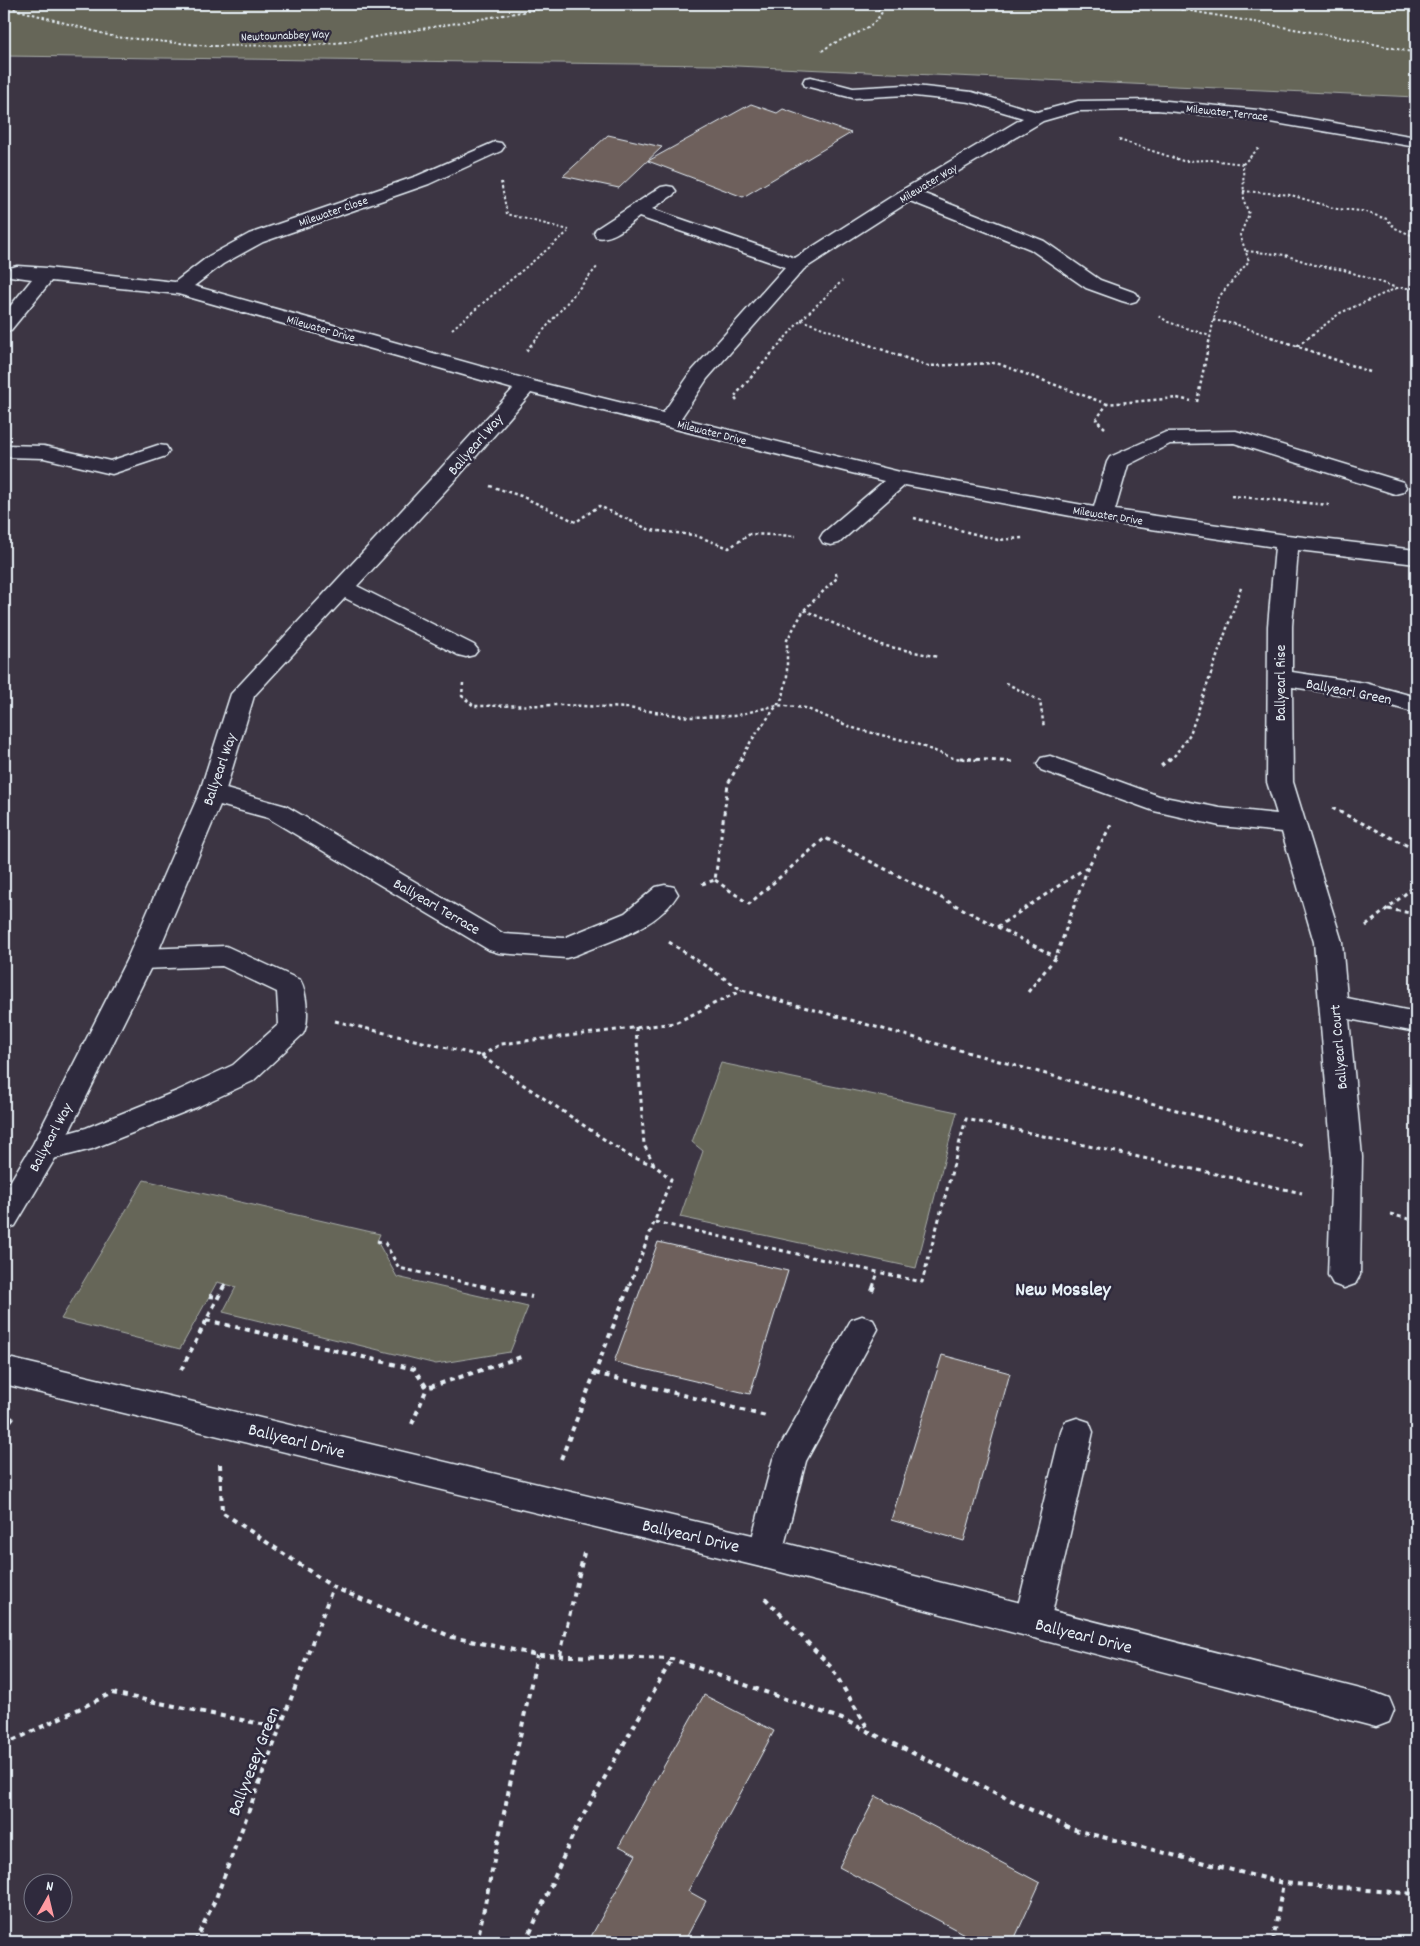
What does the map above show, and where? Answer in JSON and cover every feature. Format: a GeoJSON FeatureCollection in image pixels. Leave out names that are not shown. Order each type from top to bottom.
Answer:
{"type":"FeatureCollection","features":[{"type":"Feature","properties":{"kind":"street"},"geometry":{"type":"LineString","coordinates":[[811,82],[853,93],[905,90],[972,97],[1037,117]]}},
{"type":"Feature","properties":{"kind":"street","name":"Milewater Terrace"},"geometry":{"type":"LineString","coordinates":[[1037,117],[1078,106],[1157,105],[1258,115],[1416,142]]}},
{"type":"Feature","properties":{"kind":"street","name":"Milewater Way"},"geometry":{"type":"LineString","coordinates":[[668,422],[700,375],[797,265],[908,194],[1037,117]]}},
{"type":"Feature","properties":{"kind":"street","name":"Milewater Close"},"geometry":{"type":"LineString","coordinates":[[179,288],[216,260],[256,238],[423,180],[495,147]]}},
{"type":"Feature","properties":{"kind":"street"},"geometry":{"type":"LineString","coordinates":[[603,233],[667,191]]}},
{"type":"Feature","properties":{"kind":"street"},"geometry":{"type":"LineString","coordinates":[[908,194],[1037,245],[1093,284],[1128,297]]}},
{"type":"Feature","properties":{"kind":"street"},"geometry":{"type":"LineString","coordinates":[[639,211],[797,265]]}},
{"type":"Feature","properties":{"kind":"street","name":"Milewater Drive"},"geometry":{"type":"LineString","coordinates":[[16,272],[179,288],[526,386],[900,478],[1103,515],[1287,542],[1416,557]]}},
{"type":"Feature","properties":{"kind":"street"},"geometry":{"type":"LineString","coordinates":[[4,326],[47,274]]}},
{"type":"Feature","properties":{"kind":"street","name":"Ballyearl Way"},"geometry":{"type":"LineString","coordinates":[[4,1217],[45,1150],[141,958],[212,794],[243,694],[450,472],[526,386]]}},
{"type":"Feature","properties":{"kind":"street"},"geometry":{"type":"LineString","coordinates":[[1103,515],[1118,462],[1166,438],[1236,436],[1396,486]]}},
{"type":"Feature","properties":{"kind":"street"},"geometry":{"type":"LineString","coordinates":[[4,451],[44,452],[112,468],[158,451]]}},
{"type":"Feature","properties":{"kind":"street"},"geometry":{"type":"LineString","coordinates":[[831,538],[900,478]]}},
{"type":"Feature","properties":{"kind":"street","name":"Ballyearl Rise"},"geometry":{"type":"LineString","coordinates":[[1287,542],[1280,626],[1280,782],[1292,824]]}},
{"type":"Feature","properties":{"kind":"street"},"geometry":{"type":"LineString","coordinates":[[343,588],[466,650]]}},
{"type":"Feature","properties":{"kind":"street","name":"Ballyearl Green"},"geometry":{"type":"LineString","coordinates":[[1281,678],[1365,691],[1416,705]]}},
{"type":"Feature","properties":{"kind":"street"},"geometry":{"type":"LineString","coordinates":[[1050,764],[1154,803],[1220,818],[1292,824]]}},
{"type":"Feature","properties":{"kind":"street","name":"Ballyearl Terrace"},"geometry":{"type":"LineString","coordinates":[[212,794],[277,812],[499,943],[566,948],[635,920],[666,894]]}},
{"type":"Feature","properties":{"kind":"street","name":"Ballyearl Court"},"geometry":{"type":"LineString","coordinates":[[1292,824],[1328,942],[1346,1157],[1344,1275]]}},
{"type":"Feature","properties":{"kind":"street"},"geometry":{"type":"LineString","coordinates":[[45,1150],[92,1138],[187,1099],[243,1073],[293,1028],[290,987],[226,956],[141,958]]}},
{"type":"Feature","properties":{"kind":"street"},"geometry":{"type":"LineString","coordinates":[[1334,1006],[1416,1022]]}},
{"type":"Feature","properties":{"kind":"street"},"geometry":{"type":"LineString","coordinates":[[765,1553],[790,1459],[862,1329]]}},
{"type":"Feature","properties":{"kind":"street","name":"Ballyearl Drive"},"geometry":{"type":"LineString","coordinates":[[4,1370],[765,1553],[1376,1710]]}},
{"type":"Feature","properties":{"kind":"street"},"geometry":{"type":"LineString","coordinates":[[1032,1622],[1077,1432]]}},
{"type":"Feature","properties":{"kind":"path","name":"Newtownabbey Way"},"geometry":{"type":"LineString","coordinates":[[4,6],[115,37],[210,46],[311,45],[345,42],[568,4]]}},
{"type":"Feature","properties":{"kind":"path"},"geometry":{"type":"LineString","coordinates":[[811,82],[819,55],[828,46],[857,36],[878,22],[882,12],[871,4]]}},
{"type":"Feature","properties":{"kind":"path"},"geometry":{"type":"LineString","coordinates":[[1151,4],[1351,39],[1416,53]]}},
{"type":"Feature","properties":{"kind":"path"},"geometry":{"type":"LineString","coordinates":[[1196,402],[1218,298],[1249,261],[1240,236],[1249,214],[1244,201],[1243,164],[1288,120]]}},
{"type":"Feature","properties":{"kind":"path"},"geometry":{"type":"LineString","coordinates":[[1119,140],[1183,161],[1211,160],[1243,164]]}},
{"type":"Feature","properties":{"kind":"path"},"geometry":{"type":"LineString","coordinates":[[446,335],[570,230],[507,214],[495,147]]}},
{"type":"Feature","properties":{"kind":"path"},"geometry":{"type":"LineString","coordinates":[[1243,191],[1291,196],[1337,209],[1362,211],[1387,219],[1395,228],[1416,237]]}},
{"type":"Feature","properties":{"kind":"path"},"geometry":{"type":"LineString","coordinates":[[522,355],[619,242],[603,233]]}},
{"type":"Feature","properties":{"kind":"path"},"geometry":{"type":"LineString","coordinates":[[1246,251],[1285,255],[1315,265],[1344,270],[1397,288],[1416,288]]}},
{"type":"Feature","properties":{"kind":"path"},"geometry":{"type":"LineString","coordinates":[[739,403],[734,397],[801,320],[848,276]]}},
{"type":"Feature","properties":{"kind":"path"},"geometry":{"type":"LineString","coordinates":[[1297,346],[1340,313],[1397,288]]}},
{"type":"Feature","properties":{"kind":"path"},"geometry":{"type":"LineString","coordinates":[[1128,297],[1168,322],[1210,336]]}},
{"type":"Feature","properties":{"kind":"path"},"geometry":{"type":"LineString","coordinates":[[801,320],[928,366],[996,363],[1107,404]]}},
{"type":"Feature","properties":{"kind":"path"},"geometry":{"type":"LineString","coordinates":[[1213,320],[1235,324],[1370,372]]}},
{"type":"Feature","properties":{"kind":"path"},"geometry":{"type":"LineString","coordinates":[[450,472],[521,496],[576,522],[599,506],[650,530],[694,535],[729,548],[750,534],[831,538],[837,578],[804,610],[787,640],[787,676],[783,697],[751,742],[728,784],[715,880]]}},
{"type":"Feature","properties":{"kind":"path"},"geometry":{"type":"LineString","coordinates":[[1226,496],[1333,506]]}},
{"type":"Feature","properties":{"kind":"path"},"geometry":{"type":"LineString","coordinates":[[804,610],[881,645],[938,657]]}},
{"type":"Feature","properties":{"kind":"path"},"geometry":{"type":"LineString","coordinates":[[466,650],[462,696],[474,706],[561,705],[628,708],[688,717],[734,716],[777,705],[805,708],[856,729],[911,742],[953,758],[1050,764],[1040,701],[1006,683]]}},
{"type":"Feature","properties":{"kind":"path"},"geometry":{"type":"LineString","coordinates":[[1280,782],[1416,850]]}},
{"type":"Feature","properties":{"kind":"path"},"geometry":{"type":"LineString","coordinates":[[715,880],[749,904],[825,838],[1056,958]]}},
{"type":"Feature","properties":{"kind":"path"},"geometry":{"type":"LineString","coordinates":[[997,927],[1088,867]]}},
{"type":"Feature","properties":{"kind":"path"},"geometry":{"type":"LineString","coordinates":[[666,894],[715,880]]}},
{"type":"Feature","properties":{"kind":"path"},"geometry":{"type":"LineString","coordinates":[[1328,942],[1366,926],[1416,885]]}},
{"type":"Feature","properties":{"kind":"path"},"geometry":{"type":"LineString","coordinates":[[1388,909],[1416,914]]}},
{"type":"Feature","properties":{"kind":"path"},"geometry":{"type":"LineString","coordinates":[[635,920],[742,990],[1346,1157]]}},
{"type":"Feature","properties":{"kind":"path"},"geometry":{"type":"LineString","coordinates":[[481,1056],[501,1044],[675,1023],[742,990]]}},
{"type":"Feature","properties":{"kind":"path"},"geometry":{"type":"LineString","coordinates":[[293,1028],[338,1021],[481,1056],[629,1156],[654,1165],[671,1179],[596,1373],[544,1500]]}},
{"type":"Feature","properties":{"kind":"path"},"geometry":{"type":"LineString","coordinates":[[636,1027],[644,1145],[654,1165]]}},
{"type":"Feature","properties":{"kind":"path"},"geometry":{"type":"LineString","coordinates":[[655,1222],[922,1282],[966,1120],[1345,1202],[1416,1221]]}},
{"type":"Feature","properties":{"kind":"path"},"geometry":{"type":"LineString","coordinates":[[377,1240],[385,1243],[400,1268],[532,1297]]}},
{"type":"Feature","properties":{"kind":"path"},"geometry":{"type":"LineString","coordinates":[[162,1408],[225,1284]]}},
{"type":"Feature","properties":{"kind":"path"},"geometry":{"type":"LineString","coordinates":[[209,1296],[218,1297]]}},
{"type":"Feature","properties":{"kind":"path"},"geometry":{"type":"LineString","coordinates":[[206,1320],[414,1369],[427,1388],[524,1356]]}},
{"type":"Feature","properties":{"kind":"path"},"geometry":{"type":"LineString","coordinates":[[596,1373],[807,1426]]}},
{"type":"Feature","properties":{"kind":"path"},"geometry":{"type":"LineString","coordinates":[[219,1421],[222,1512],[333,1587],[452,1637],[537,1655],[672,1659],[842,1719],[1071,1829],[1283,1882],[1416,1894]]}},
{"type":"Feature","properties":{"kind":"path"},"geometry":{"type":"LineString","coordinates":[[560,1655],[594,1512]]}},
{"type":"Feature","properties":{"kind":"path"},"geometry":{"type":"LineString","coordinates":[[765,1553],[764,1597],[831,1667],[870,1732]]}},
{"type":"Feature","properties":{"kind":"path","name":"Ballyvesey Green"},"geometry":{"type":"LineString","coordinates":[[195,1942],[216,1898],[333,1587]]}},
{"type":"Feature","properties":{"kind":"path"},"geometry":{"type":"LineString","coordinates":[[477,1942],[537,1655]]}},
{"type":"Feature","properties":{"kind":"path"},"geometry":{"type":"LineString","coordinates":[[526,1942],[576,1828],[672,1659]]}},
{"type":"Feature","properties":{"kind":"path"},"geometry":{"type":"LineString","coordinates":[[4,1745],[112,1693],[280,1728]]}},
{"type":"Feature","properties":{"kind":"path"},"geometry":{"type":"LineString","coordinates":[[1273,1942],[1283,1882]]}},
{"type":"Feature","properties":{"kind":"green space"},"geometry":{"type":"Polygon","coordinates":[[[4,4],[1416,4],[1416,97],[714,65],[4,56],[4,4]]]}},
{"type":"Feature","properties":{"kind":"green space"},"geometry":{"type":"Polygon","coordinates":[[[721,1063],[957,1112],[916,1268],[680,1217],[703,1151],[692,1142],[721,1063]]]}},
{"type":"Feature","properties":{"kind":"green space"},"geometry":{"type":"Polygon","coordinates":[[[144,1180],[380,1234],[377,1241],[397,1277],[528,1307],[510,1352],[436,1364],[223,1312],[236,1287],[217,1282],[180,1349],[61,1319],[144,1180]]]}},
{"type":"Feature","properties":{"kind":"building"},"geometry":{"type":"Polygon","coordinates":[[[751,104],[777,113],[783,109],[851,133],[743,197],[648,161],[751,104]]]}},
{"type":"Feature","properties":{"kind":"building"},"geometry":{"type":"Polygon","coordinates":[[[608,135],[662,147],[619,188],[563,176],[608,135]]]}},
{"type":"Feature","properties":{"kind":"building"},"geometry":{"type":"Polygon","coordinates":[[[658,1242],[788,1271],[750,1394],[614,1362],[658,1242]]]}},
{"type":"Feature","properties":{"kind":"building"},"geometry":{"type":"Polygon","coordinates":[[[942,1355],[1010,1373],[964,1541],[891,1520],[942,1355]]]}},
{"type":"Feature","properties":{"kind":"building"},"geometry":{"type":"Polygon","coordinates":[[[704,1695],[774,1731],[688,1891],[706,1901],[684,1942],[588,1942],[636,1855],[619,1846],[704,1695]]]}},
{"type":"Feature","properties":{"kind":"building"},"geometry":{"type":"Polygon","coordinates":[[[876,1796],[1040,1883],[1013,1942],[979,1942],[839,1867],[876,1796]]]}},
{"type":"Feature","properties":{"kind":"district","name":"New Mossley"},"geometry":{"type":"Point","coordinates":[1063,1288]}}]}
